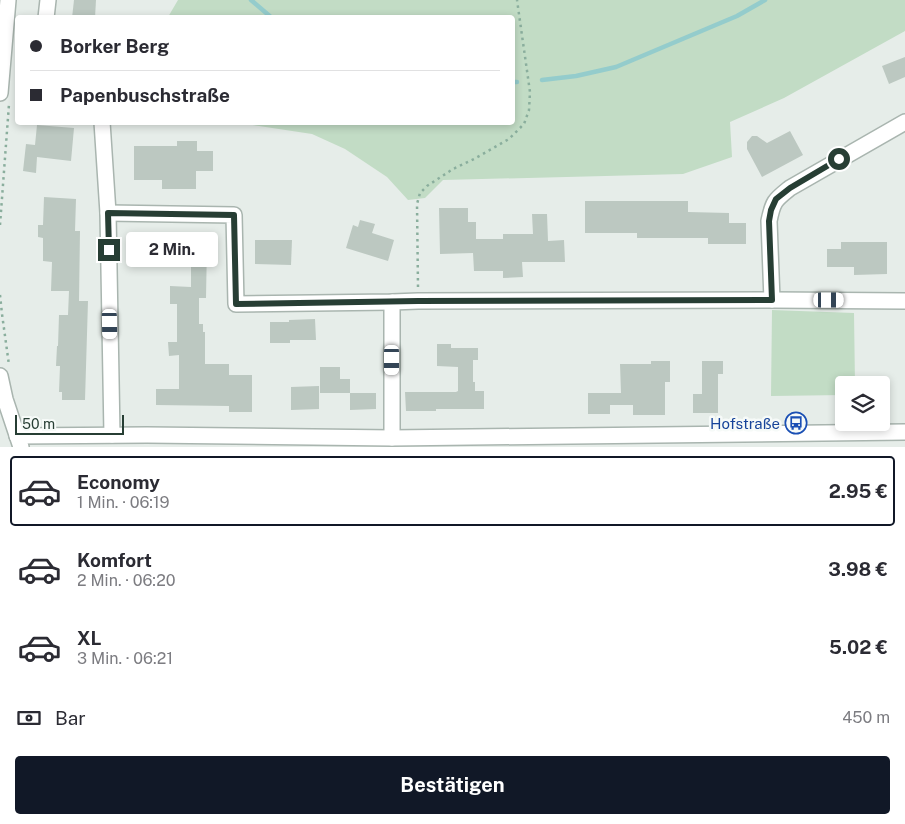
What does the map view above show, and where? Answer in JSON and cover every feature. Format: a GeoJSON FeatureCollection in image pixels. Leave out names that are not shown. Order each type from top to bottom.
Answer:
{"type":"FeatureCollection","features":[{"type":"Feature","properties":{"kind":"street"},"geometry":{"type":"LineString","coordinates":[[5,96],[8,0]]}},
{"type":"Feature","properties":{"kind":"street"},"geometry":{"type":"LineString","coordinates":[[46,15],[48,0]]}},
{"type":"Feature","properties":{"kind":"street"},"geometry":{"type":"LineString","coordinates":[[772,300],[769,221],[776,199],[790,188],[905,122]]}},
{"type":"Feature","properties":{"kind":"street"},"geometry":{"type":"LineString","coordinates":[[102,125],[108,213],[112,435]]}},
{"type":"Feature","properties":{"kind":"street"},"geometry":{"type":"LineString","coordinates":[[108,213],[234,215],[236,304],[418,301],[905,301]]}},
{"type":"Feature","properties":{"kind":"street"},"geometry":{"type":"LineString","coordinates":[[392,302],[392,438]]}},
{"type":"Feature","properties":{"kind":"street"},"geometry":{"type":"LineString","coordinates":[[0,376],[5,399],[19,441],[112,435],[270,441],[905,432]]}},
{"type":"Feature","properties":{"kind":"path"},"geometry":{"type":"LineString","coordinates":[[418,301],[417,204],[420,193],[452,169],[509,139],[524,124],[529,110],[530,92],[517,0]]}},
{"type":"Feature","properties":{"kind":"path"},"geometry":{"type":"LineString","coordinates":[[0,225],[5,96]]}},
{"type":"Feature","properties":{"kind":"green space"},"geometry":{"type":"Polygon","coordinates":[[[178,0],[905,0],[905,31],[784,98],[730,122],[732,157],[683,174],[443,180],[425,198],[408,200],[387,177],[345,149],[312,134],[252,125],[515,125],[515,15],[169,15],[178,0]]]}},
{"type":"Feature","properties":{"kind":"green space"},"geometry":{"type":"Polygon","coordinates":[[[772,310],[854,313],[855,376],[835,376],[835,395],[771,396],[772,310]]]}},
{"type":"Feature","properties":{"kind":"building"},"geometry":{"type":"Polygon","coordinates":[[[74,0],[96,0],[95,15],[72,15],[74,0]]]}},
{"type":"Feature","properties":{"kind":"building"},"geometry":{"type":"Polygon","coordinates":[[[905,57],[905,77],[889,84],[882,66],[905,57]]]}},
{"type":"Feature","properties":{"kind":"building"},"geometry":{"type":"Polygon","coordinates":[[[37,125],[74,128],[71,161],[37,157],[36,173],[23,171],[26,144],[35,145],[37,125]]]}},
{"type":"Feature","properties":{"kind":"building"},"geometry":{"type":"Polygon","coordinates":[[[790,131],[803,155],[762,177],[747,149],[747,142],[752,136],[757,136],[767,143],[790,131]]]}},
{"type":"Feature","properties":{"kind":"building"},"geometry":{"type":"Polygon","coordinates":[[[177,141],[197,141],[197,151],[213,151],[213,171],[196,171],[196,189],[162,189],[162,180],[134,180],[134,146],[177,146],[177,141]]]}},
{"type":"Feature","properties":{"kind":"building"},"geometry":{"type":"Polygon","coordinates":[[[44,197],[76,199],[75,231],[80,231],[79,301],[88,301],[85,400],[62,400],[62,392],[59,392],[60,366],[56,366],[59,315],[68,315],[69,291],[51,291],[52,262],[43,261],[43,238],[38,237],[38,225],[43,225],[44,197]]]}},
{"type":"Feature","properties":{"kind":"building"},"geometry":{"type":"Polygon","coordinates":[[[585,201],[688,201],[688,212],[729,213],[729,223],[746,223],[746,244],[708,244],[708,238],[637,238],[637,233],[585,233],[585,201]]]}},
{"type":"Feature","properties":{"kind":"building"},"geometry":{"type":"Polygon","coordinates":[[[439,208],[468,208],[468,222],[476,222],[476,239],[503,239],[503,234],[533,234],[532,214],[547,214],[548,241],[564,240],[565,262],[522,262],[523,277],[503,278],[503,271],[474,271],[473,253],[440,254],[439,208]]]}},
{"type":"Feature","properties":{"kind":"building"},"geometry":{"type":"Polygon","coordinates":[[[360,220],[375,224],[372,233],[394,240],[388,261],[346,248],[353,225],[358,227],[360,220]]]}},
{"type":"Feature","properties":{"kind":"building"},"geometry":{"type":"Polygon","coordinates":[[[166,238],[185,238],[184,243],[207,244],[206,298],[199,298],[199,324],[203,324],[203,332],[205,332],[205,364],[229,364],[229,375],[252,375],[252,412],[229,412],[229,406],[156,405],[156,389],[179,389],[179,355],[169,356],[168,342],[177,342],[177,304],[170,304],[170,286],[191,287],[191,260],[165,260],[166,238]]]}},
{"type":"Feature","properties":{"kind":"building"},"geometry":{"type":"Polygon","coordinates":[[[255,240],[292,240],[291,265],[255,264],[255,240]]]}},
{"type":"Feature","properties":{"kind":"building"},"geometry":{"type":"Polygon","coordinates":[[[841,242],[887,242],[887,274],[854,275],[854,267],[827,267],[827,249],[841,249],[841,242]]]}},
{"type":"Feature","properties":{"kind":"building"},"geometry":{"type":"Polygon","coordinates":[[[315,319],[316,340],[290,340],[290,343],[270,343],[270,322],[315,319]]]}},
{"type":"Feature","properties":{"kind":"building"},"geometry":{"type":"Polygon","coordinates":[[[437,344],[451,344],[451,348],[478,348],[478,360],[473,360],[473,382],[475,382],[475,391],[484,391],[484,409],[406,411],[405,392],[458,391],[458,367],[437,366],[437,344]]]}},
{"type":"Feature","properties":{"kind":"building"},"geometry":{"type":"Polygon","coordinates":[[[651,361],[670,361],[670,382],[665,382],[665,415],[633,415],[633,405],[610,405],[610,414],[588,414],[588,393],[621,393],[620,364],[651,364],[651,361]]]}},
{"type":"Feature","properties":{"kind":"building"},"geometry":{"type":"Polygon","coordinates":[[[702,361],[723,361],[723,374],[718,374],[718,413],[693,413],[693,394],[702,394],[702,361]]]}},
{"type":"Feature","properties":{"kind":"building"},"geometry":{"type":"Polygon","coordinates":[[[320,367],[340,367],[340,379],[350,379],[350,393],[320,393],[320,367]]]}},
{"type":"Feature","properties":{"kind":"building"},"geometry":{"type":"Polygon","coordinates":[[[319,386],[319,409],[291,410],[291,387],[319,386]]]}},
{"type":"Feature","properties":{"kind":"building"},"geometry":{"type":"Polygon","coordinates":[[[350,393],[376,393],[376,409],[350,410],[350,393]]]}},
{"type":"Feature","properties":{"kind":"waterway"},"geometry":{"type":"LineString","coordinates":[[251,0],[268,15]]}},
{"type":"Feature","properties":{"kind":"waterway"},"geometry":{"type":"LineString","coordinates":[[542,80],[576,76],[616,67],[737,16],[765,0]]}},
{"type":"Feature","properties":{"kind":"place","name":"Hofstraße"},"geometry":{"type":"Point","coordinates":[796,423]}},
{"type":"Feature","properties":{"kind":"route"},"geometry":{"type":"LineString","coordinates":[[109,250],[108,213],[234,215],[236,304],[418,301],[772,300],[769,221],[776,199],[790,188],[839,159]]}}]}
